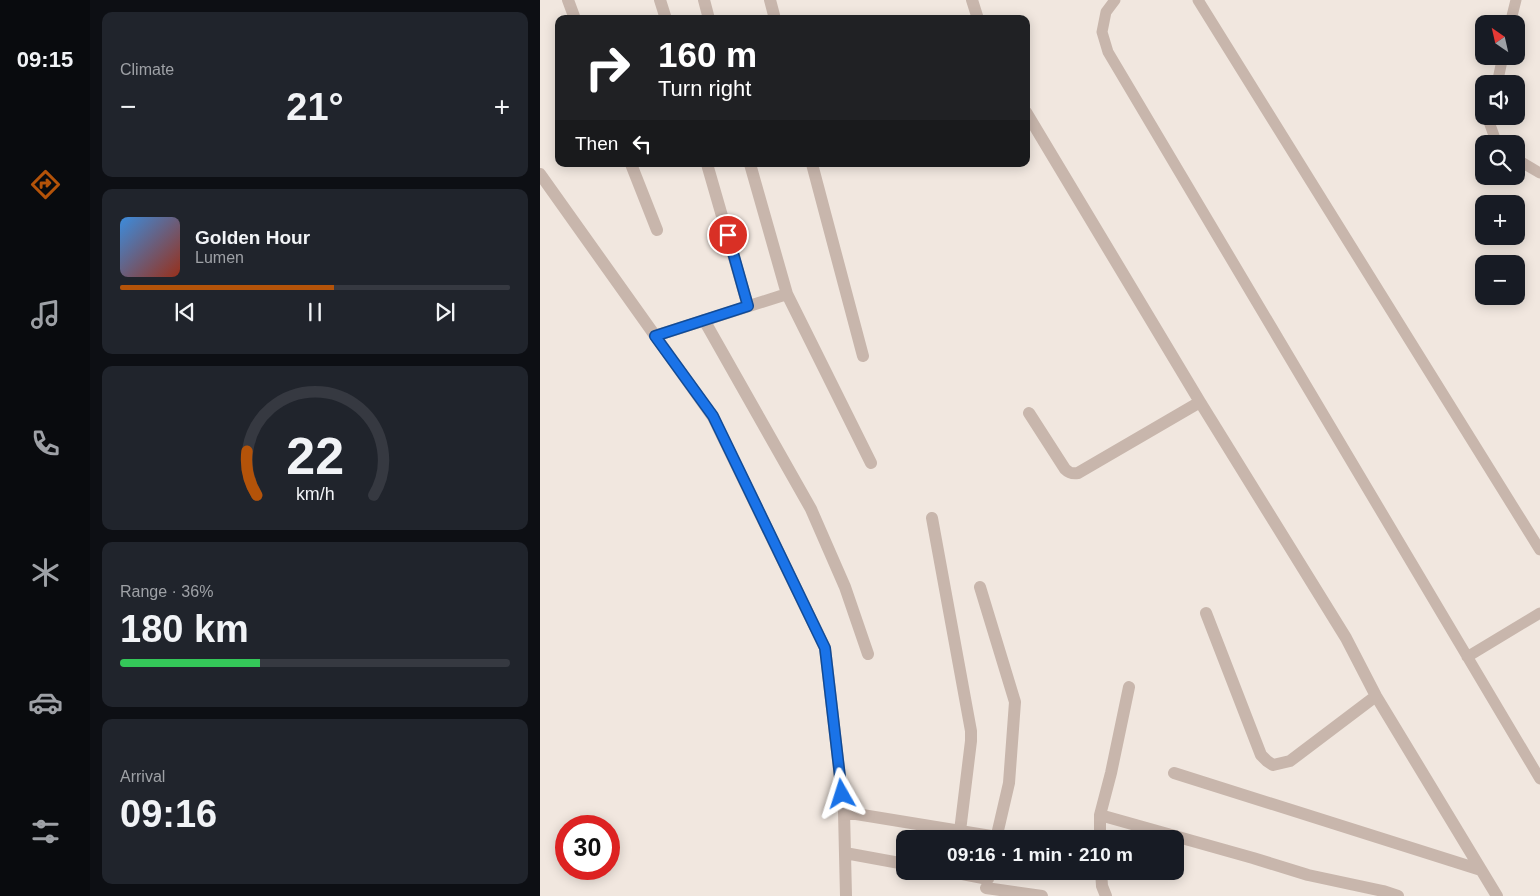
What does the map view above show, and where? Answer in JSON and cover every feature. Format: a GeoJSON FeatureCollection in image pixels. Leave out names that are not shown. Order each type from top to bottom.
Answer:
{"type":"FeatureCollection","features":[{"type":"Feature","properties":{"kind":"street"},"geometry":{"type":"LineString","coordinates":[[568,0],[574,15]]}},
{"type":"Feature","properties":{"kind":"street"},"geometry":{"type":"LineString","coordinates":[[660,0],[665,15]]}},
{"type":"Feature","properties":{"kind":"street"},"geometry":{"type":"LineString","coordinates":[[704,0],[708,15]]}},
{"type":"Feature","properties":{"kind":"street"},"geometry":{"type":"LineString","coordinates":[[770,0],[774,15]]}},
{"type":"Feature","properties":{"kind":"street"},"geometry":{"type":"LineString","coordinates":[[972,0],[977,15]]}},
{"type":"Feature","properties":{"kind":"street"},"geometry":{"type":"LineString","coordinates":[[1030,119],[1200,402],[1346,638],[1376,696],[1497,896]]}},
{"type":"Feature","properties":{"kind":"street"},"geometry":{"type":"LineString","coordinates":[[632,167],[657,230]]}},
{"type":"Feature","properties":{"kind":"street"},"geometry":{"type":"LineString","coordinates":[[708,167],[748,306]]}},
{"type":"Feature","properties":{"kind":"street"},"geometry":{"type":"LineString","coordinates":[[751,167],[787,294],[871,464]]}},
{"type":"Feature","properties":{"kind":"street"},"geometry":{"type":"LineString","coordinates":[[813,167],[863,356]]}},
{"type":"Feature","properties":{"kind":"street"},"geometry":{"type":"LineString","coordinates":[[540,174],[713,416],[825,648],[844,812],[846,896]]}},
{"type":"Feature","properties":{"kind":"street"},"geometry":{"type":"LineString","coordinates":[[655,336],[787,294]]}},
{"type":"Feature","properties":{"kind":"street"},"geometry":{"type":"LineString","coordinates":[[704,320],[811,509],[845,587],[868,654]]}},
{"type":"Feature","properties":{"kind":"street"},"geometry":{"type":"LineString","coordinates":[[1029,413],[1065,469],[1069,473],[1074,474],[1200,402]]}},
{"type":"Feature","properties":{"kind":"street"},"geometry":{"type":"LineString","coordinates":[[932,518],[971,731],[960,830]]}},
{"type":"Feature","properties":{"kind":"street"},"geometry":{"type":"LineString","coordinates":[[980,587],[1015,702],[1009,783],[999,830]]}},
{"type":"Feature","properties":{"kind":"street"},"geometry":{"type":"LineString","coordinates":[[1206,614],[1261,755],[1273,765],[1290,761],[1376,696]]}},
{"type":"Feature","properties":{"kind":"street"},"geometry":{"type":"LineString","coordinates":[[1100,830],[1100,815],[1129,687]]}},
{"type":"Feature","properties":{"kind":"street"},"geometry":{"type":"LineString","coordinates":[[1174,773],[1481,870]]}},
{"type":"Feature","properties":{"kind":"street"},"geometry":{"type":"LineString","coordinates":[[844,812],[954,830]]}},
{"type":"Feature","properties":{"kind":"street"},"geometry":{"type":"LineString","coordinates":[[1100,815],[1308,875],[1398,896]]}},
{"type":"Feature","properties":{"kind":"street"},"geometry":{"type":"LineString","coordinates":[[845,852],[896,862]]}},
{"type":"Feature","properties":{"kind":"street"},"geometry":{"type":"LineString","coordinates":[[975,880],[1042,896]]}},
{"type":"Feature","properties":{"kind":"street"},"geometry":{"type":"LineString","coordinates":[[1102,880],[1106,896]]}},
{"type":"Feature","properties":{"kind":"lane"},"geometry":{"type":"LineString","coordinates":[[1115,0],[1106,12],[1102,32],[1108,52],[1540,780]]}},
{"type":"Feature","properties":{"kind":"lane"},"geometry":{"type":"LineString","coordinates":[[1198,0],[1540,550]]}},
{"type":"Feature","properties":{"kind":"lane"},"geometry":{"type":"LineString","coordinates":[[1512,15],[1516,0]]}},
{"type":"Feature","properties":{"kind":"lane"},"geometry":{"type":"LineString","coordinates":[[1525,165],[1540,173]]}},
{"type":"Feature","properties":{"kind":"lane"},"geometry":{"type":"LineString","coordinates":[[1467,657],[1540,613]]}},
{"type":"Feature","properties":{"kind":"route"},"geometry":{"type":"LineString","coordinates":[[728,235],[748,306],[655,336],[713,416],[825,648],[842,794]]}}]}
